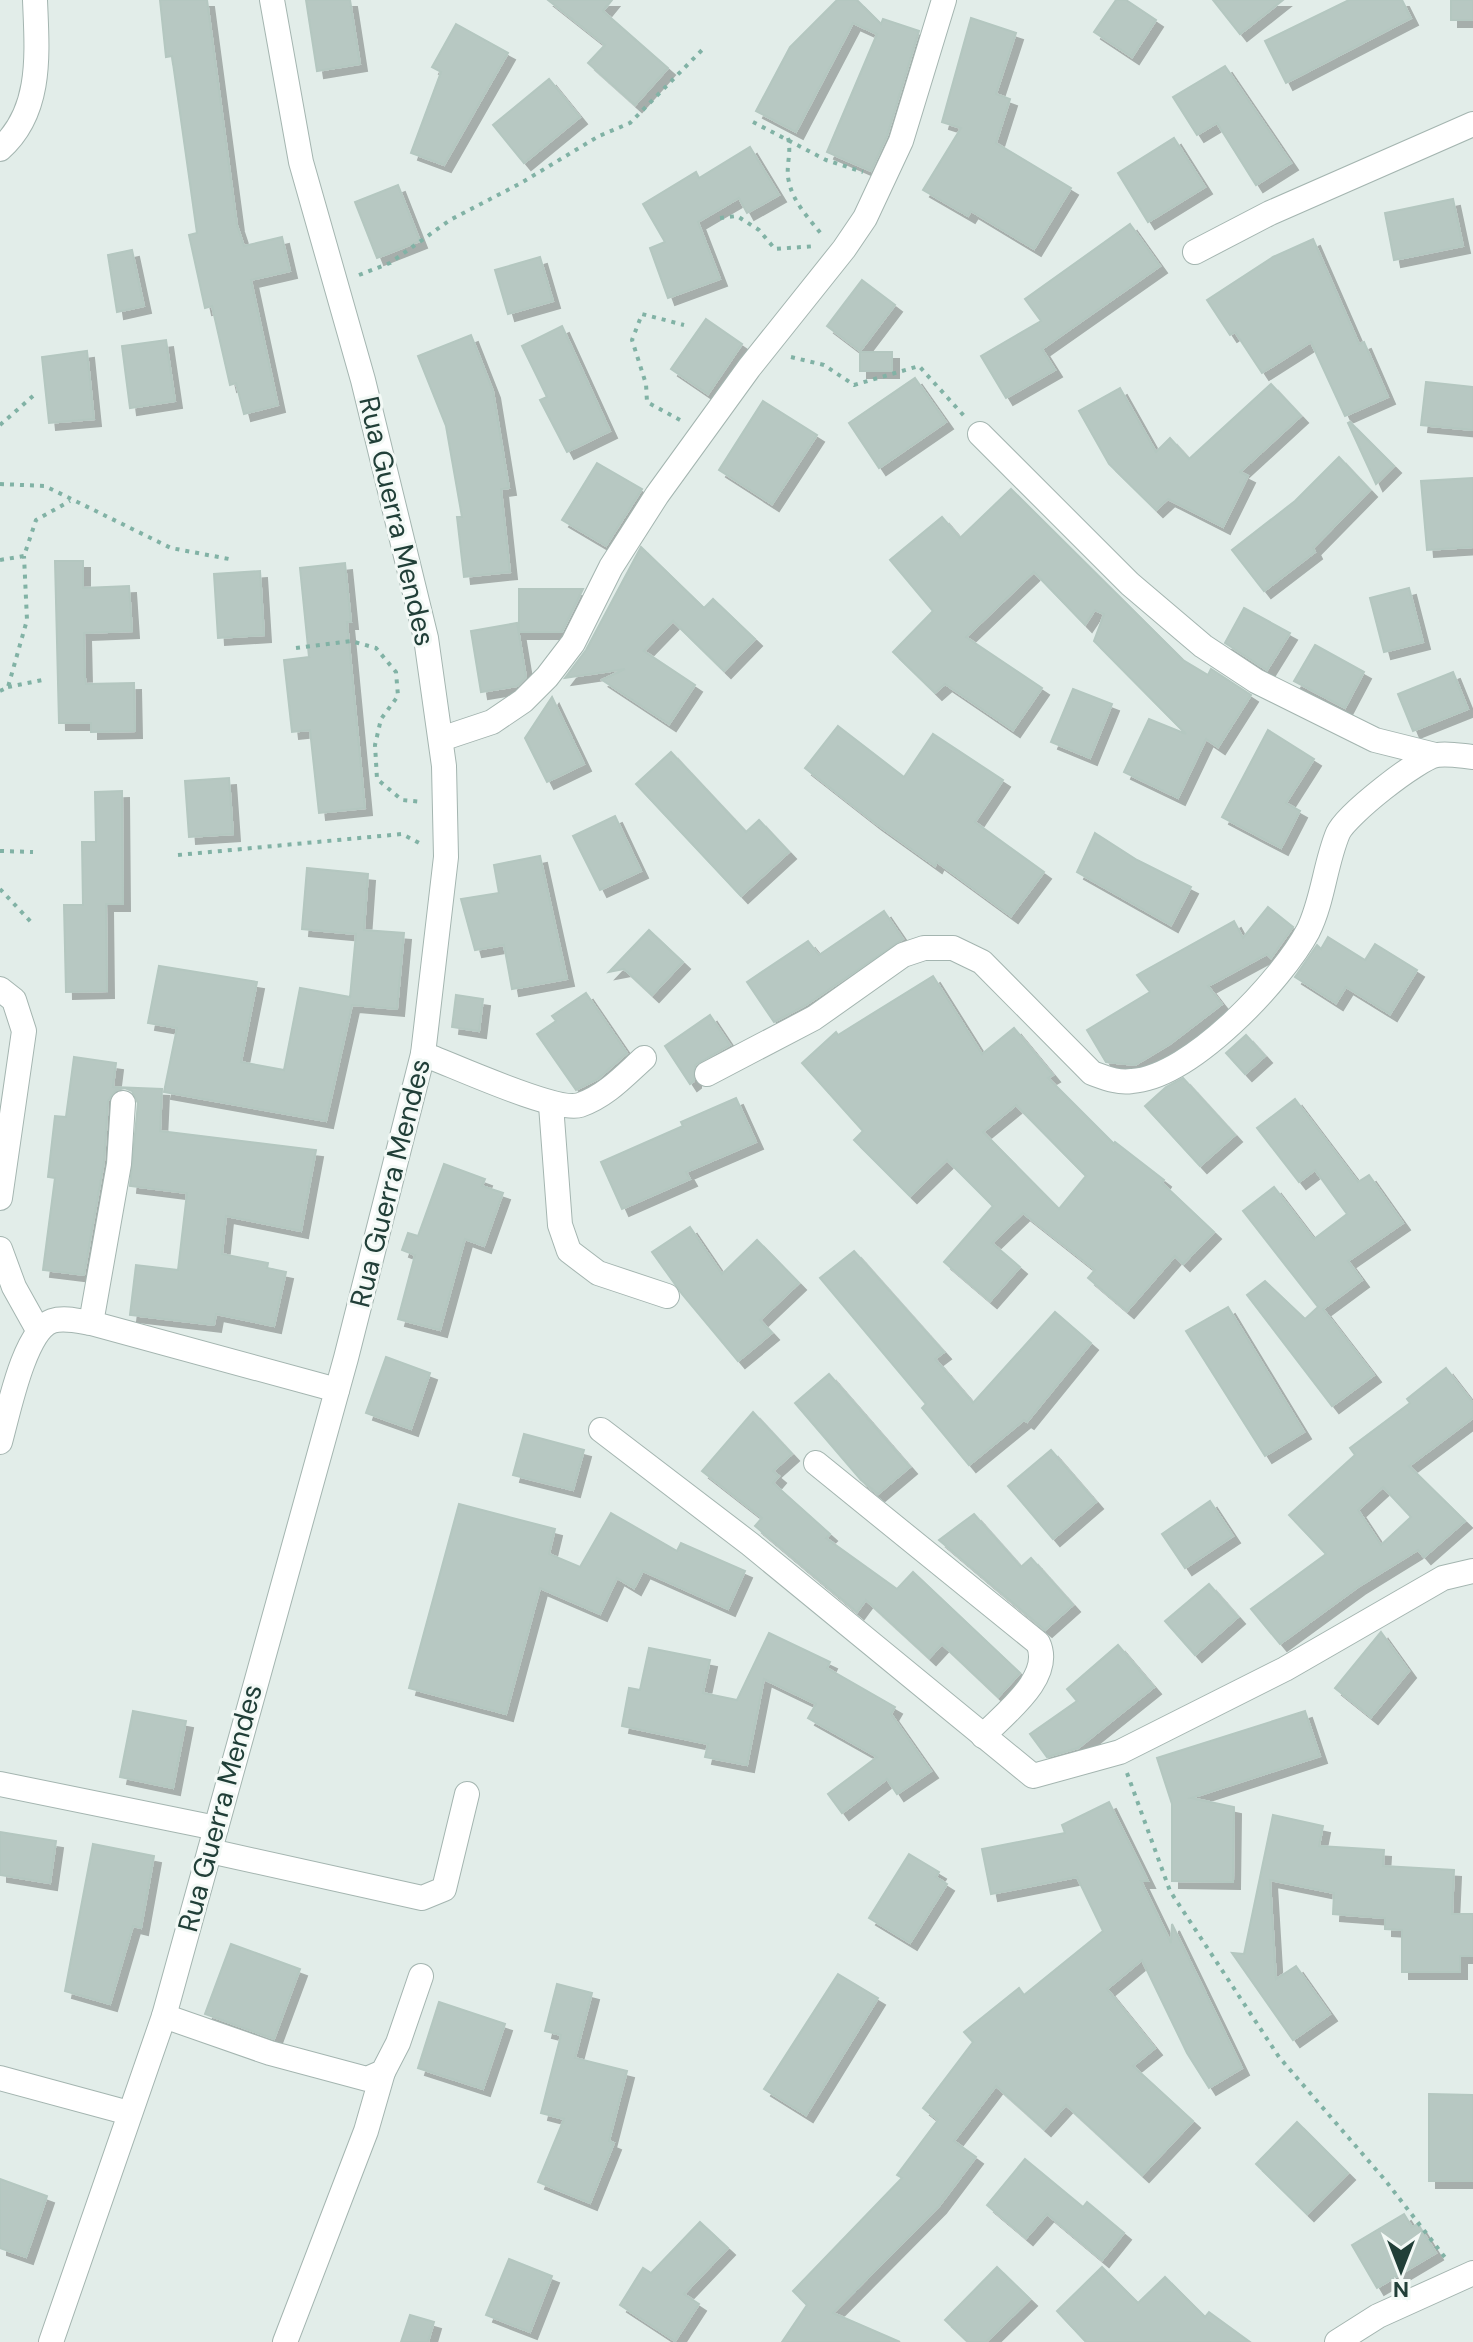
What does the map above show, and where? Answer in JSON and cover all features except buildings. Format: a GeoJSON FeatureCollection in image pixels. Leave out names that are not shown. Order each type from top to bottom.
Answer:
{"type":"FeatureCollection","features":[{"type":"Feature","properties":{"kind":"street"},"geometry":{"type":"LineString","coordinates":[[0,149],[23,120],[34,91],[35,0]]}},
{"type":"Feature","properties":{"kind":"street","name":"Rua Guerra Mendes"},"geometry":{"type":"LineString","coordinates":[[51,2342],[92,2232],[129,2113],[164,2016],[337,1390],[423,1054],[446,857],[441,739],[426,638],[399,519],[301,162],[272,0]]}},
{"type":"Feature","properties":{"kind":"street"},"geometry":{"type":"LineString","coordinates":[[441,739],[492,722],[547,677],[573,643],[632,534],[749,368],[844,249],[884,178],[911,115],[944,0]]}},
{"type":"Feature","properties":{"kind":"street"},"geometry":{"type":"LineString","coordinates":[[1195,252],[1270,213],[1473,124]]}},
{"type":"Feature","properties":{"kind":"street"},"geometry":{"type":"LineString","coordinates":[[980,434],[1130,584],[1203,646],[1256,681],[1375,740],[1435,755],[1473,757]]}},
{"type":"Feature","properties":{"kind":"street"},"geometry":{"type":"LineString","coordinates":[[707,1074],[814,1018],[903,955],[924,948],[953,948],[982,962],[1092,1073],[1114,1081],[1135,1081],[1156,1076],[1210,1044],[1253,1003],[1308,931],[1340,829],[1364,802],[1435,755]]}},
{"type":"Feature","properties":{"kind":"street"},"geometry":{"type":"LineString","coordinates":[[0,989],[14,1000],[24,1031],[0,1198]]}},
{"type":"Feature","properties":{"kind":"street"},"geometry":{"type":"LineString","coordinates":[[423,1054],[551,1105],[577,1106],[605,1093],[644,1058]]}},
{"type":"Feature","properties":{"kind":"street"},"geometry":{"type":"LineString","coordinates":[[91,1323],[119,1164],[123,1103]]}},
{"type":"Feature","properties":{"kind":"street"},"geometry":{"type":"LineString","coordinates":[[551,1105],[560,1225],[569,1251],[598,1273],[667,1296]]}},
{"type":"Feature","properties":{"kind":"street"},"geometry":{"type":"LineString","coordinates":[[0,1249],[14,1287],[38,1330]]}},
{"type":"Feature","properties":{"kind":"street"},"geometry":{"type":"LineString","coordinates":[[0,1442],[29,1347],[38,1330],[52,1321],[91,1323],[337,1390]]}},
{"type":"Feature","properties":{"kind":"street"},"geometry":{"type":"LineString","coordinates":[[601,1430],[750,1544],[1033,1776],[1120,1752],[1285,1669],[1443,1578],[1473,1571]]}},
{"type":"Feature","properties":{"kind":"street"},"geometry":{"type":"LineString","coordinates":[[816,1463],[1038,1643],[1042,1653],[1037,1677],[983,1736]]}},
{"type":"Feature","properties":{"kind":"street"},"geometry":{"type":"LineString","coordinates":[[0,1784],[213,1839],[422,1898],[444,1889],[467,1794]]}},
{"type":"Feature","properties":{"kind":"street"},"geometry":{"type":"LineString","coordinates":[[285,2342],[366,2131],[383,2072],[398,2043],[421,1976]]}},
{"type":"Feature","properties":{"kind":"street"},"geometry":{"type":"LineString","coordinates":[[164,2016],[360,2080],[383,2072]]}},
{"type":"Feature","properties":{"kind":"street"},"geometry":{"type":"LineString","coordinates":[[0,2078],[129,2113]]}},
{"type":"Feature","properties":{"kind":"street"},"geometry":{"type":"LineString","coordinates":[[1337,2342],[1378,2316],[1466,2275]]}},
{"type":"Feature","properties":{"kind":"path"},"geometry":{"type":"LineString","coordinates":[[334,285],[390,263],[450,220],[521,183],[599,136],[630,123],[703,49]]}},
{"type":"Feature","properties":{"kind":"path"},"geometry":{"type":"LineString","coordinates":[[753,122],[826,160],[884,178]]}},
{"type":"Feature","properties":{"kind":"path"},"geometry":{"type":"LineString","coordinates":[[720,218],[737,216],[759,230],[775,249],[830,244],[804,212],[788,181],[791,150],[788,138]]}},
{"type":"Feature","properties":{"kind":"path"},"geometry":{"type":"LineString","coordinates":[[684,325],[642,314],[632,340],[646,384],[647,402],[705,430]]}},
{"type":"Feature","properties":{"kind":"path"},"geometry":{"type":"LineString","coordinates":[[749,368],[793,357],[824,365],[854,385],[919,366],[980,434]]}},
{"type":"Feature","properties":{"kind":"path"},"geometry":{"type":"LineString","coordinates":[[0,425],[33,396]]}},
{"type":"Feature","properties":{"kind":"path"},"geometry":{"type":"LineString","coordinates":[[0,484],[45,486],[70,501],[130,525],[171,548],[229,559]]}},
{"type":"Feature","properties":{"kind":"path"},"geometry":{"type":"LineString","coordinates":[[8,687],[27,620],[26,541],[36,520],[70,501]]}},
{"type":"Feature","properties":{"kind":"path"},"geometry":{"type":"LineString","coordinates":[[0,560],[24,556]]}},
{"type":"Feature","properties":{"kind":"path"},"geometry":{"type":"LineString","coordinates":[[296,648],[351,641],[376,648],[396,672],[398,696],[381,719],[375,745],[377,779],[402,800],[445,805]]}},
{"type":"Feature","properties":{"kind":"path"},"geometry":{"type":"LineString","coordinates":[[0,691],[47,679]]}},
{"type":"Feature","properties":{"kind":"path"},"geometry":{"type":"LineString","coordinates":[[178,855],[402,834],[446,857]]}},
{"type":"Feature","properties":{"kind":"path"},"geometry":{"type":"LineString","coordinates":[[0,851],[33,852]]}},
{"type":"Feature","properties":{"kind":"path"},"geometry":{"type":"LineString","coordinates":[[0,889],[32,923]]}},
{"type":"Feature","properties":{"kind":"path"},"geometry":{"type":"LineString","coordinates":[[1120,1752],[1170,1891],[1279,2057],[1466,2275]]}}]}
